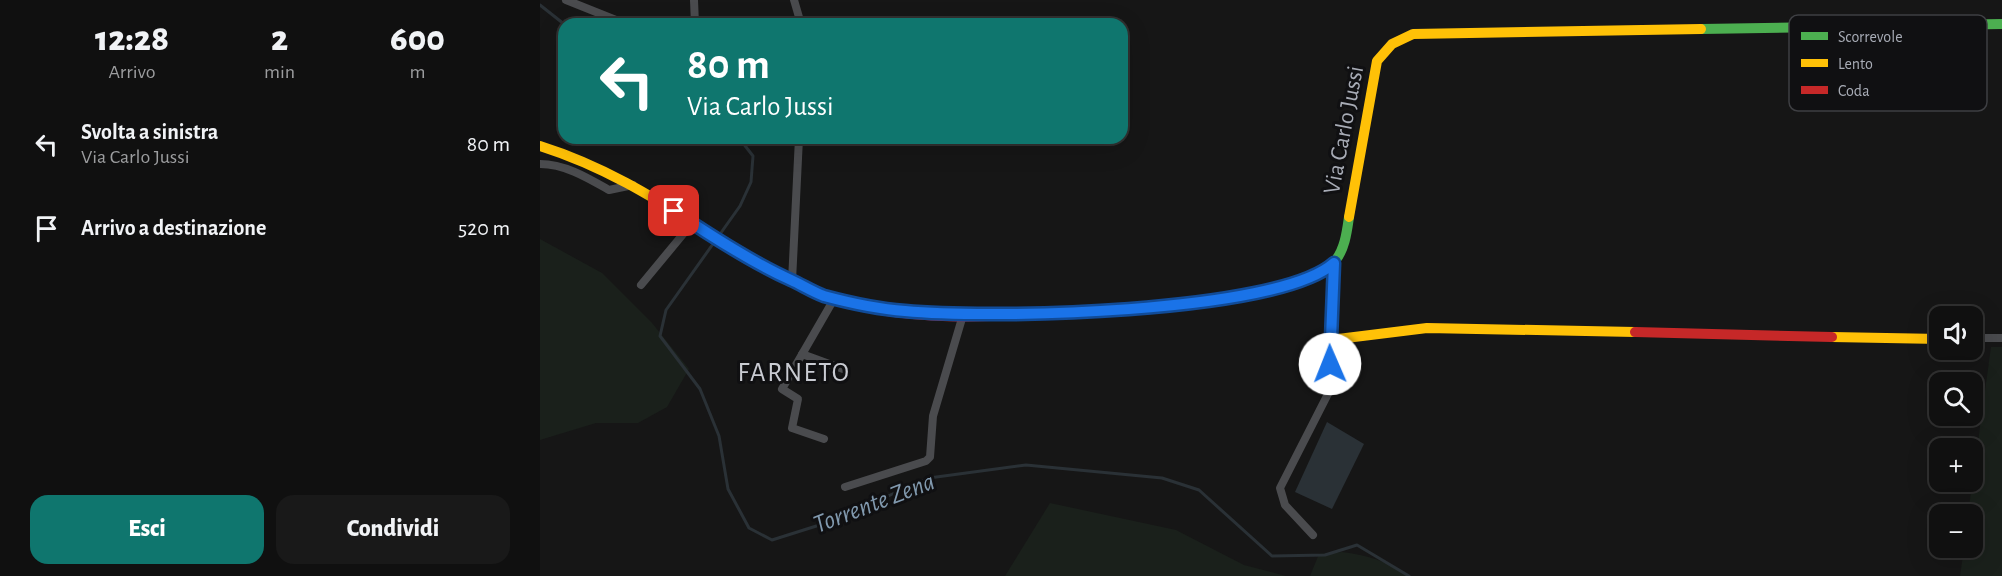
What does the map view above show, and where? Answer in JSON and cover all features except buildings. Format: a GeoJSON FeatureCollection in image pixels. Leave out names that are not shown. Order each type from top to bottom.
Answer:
{"type":"FeatureCollection","features":[{"type":"Feature","properties":{"kind":"street"},"geometry":{"type":"LineString","coordinates":[[566,0],[611,18]]}},
{"type":"Feature","properties":{"kind":"street"},"geometry":{"type":"LineString","coordinates":[[694,0],[695,18]]}},
{"type":"Feature","properties":{"kind":"street"},"geometry":{"type":"LineString","coordinates":[[794,0],[799,18]]}},
{"type":"Feature","properties":{"kind":"street","name":"Via Carlo Jussi"},"geometry":{"type":"LineString","coordinates":[[1987,24],[2002,24]]}},
{"type":"Feature","properties":{"kind":"street","name":"Via Carlo Jussi"},"geometry":{"type":"LineString","coordinates":[[1313,535],[1285,505],[1280,488],[1331,388],[1330,340],[1334,263],[1339,254],[1349,213],[1377,61],[1387,46],[1400,38],[1413,34],[1789,28]]}},
{"type":"Feature","properties":{"kind":"street"},"geometry":{"type":"LineString","coordinates":[[792,280],[799,144]]}},
{"type":"Feature","properties":{"kind":"street"},"geometry":{"type":"LineString","coordinates":[[540,147],[573,154],[610,170],[736,249],[792,280],[834,298],[904,311],[963,315],[1057,313],[1247,295],[1301,282],[1322,274],[1334,263]]}},
{"type":"Feature","properties":{"kind":"street"},"geometry":{"type":"LineString","coordinates":[[540,164],[552,164],[585,176],[609,190],[633,185]]}},
{"type":"Feature","properties":{"kind":"street"},"geometry":{"type":"LineString","coordinates":[[641,285],[689,227]]}},
{"type":"Feature","properties":{"kind":"street"},"geometry":{"type":"LineString","coordinates":[[824,439],[792,428],[798,399],[782,389],[834,298]]}},
{"type":"Feature","properties":{"kind":"street"},"geometry":{"type":"LineString","coordinates":[[845,487],[926,461],[930,457],[933,416],[963,315]]}},
{"type":"Feature","properties":{"kind":"street"},"geometry":{"type":"LineString","coordinates":[[1330,340],[1427,328],[1929,339]]}},
{"type":"Feature","properties":{"kind":"street"},"geometry":{"type":"LineString","coordinates":[[1983,338],[2002,338]]}},
{"type":"Feature","properties":{"kind":"street"},"geometry":{"type":"LineString","coordinates":[[802,354],[843,369]]}},
{"type":"Feature","properties":{"kind":"shaded area"},"geometry":{"type":"Polygon","coordinates":[[[540,239],[602,273],[652,323],[689,369],[667,407],[638,423],[596,423],[540,440],[540,239]]]}},
{"type":"Feature","properties":{"kind":"shaded area"},"geometry":{"type":"Polygon","coordinates":[[[1991,347],[2002,347],[2002,576],[1960,576],[1963,558],[1983,558],[1983,504],[1969,504],[1971,492],[1983,492],[1983,438],[1978,438],[1980,426],[1983,426],[1983,405],[1991,347]]]}},
{"type":"Feature","properties":{"kind":"shaded area"},"geometry":{"type":"Polygon","coordinates":[[[1327,422],[1364,444],[1332,509],[1295,492],[1327,422]]]}},
{"type":"Feature","properties":{"kind":"shaded area"},"geometry":{"type":"Polygon","coordinates":[[[1050,503],[1176,530],[1244,565],[1286,576],[1005,576],[1050,503]]]}},
{"type":"Feature","properties":{"kind":"shaded area"},"geometry":{"type":"Polygon","coordinates":[[[1342,552],[1376,560],[1408,576],[1310,576],[1319,554],[1342,552]]]}},
{"type":"Feature","properties":{"kind":"waterway","name":"Torrente Zena"},"geometry":{"type":"LineString","coordinates":[[540,5],[558,19]]}},
{"type":"Feature","properties":{"kind":"waterway","name":"Torrente Zena"},"geometry":{"type":"LineString","coordinates":[[744,144],[753,156],[751,182],[740,206],[666,310],[660,336],[700,389],[719,436],[728,489],[749,528],[772,540],[829,522],[929,478],[1026,465],[1162,478],[1199,490],[1272,556],[1325,555],[1357,545],[1409,576]]}},
{"type":"Feature","properties":{"kind":"traffic: fast"},"geometry":{"type":"LineString","coordinates":[[1987,24],[2002,24]]}},
{"type":"Feature","properties":{"kind":"traffic: fast"},"geometry":{"type":"LineString","coordinates":[[1701,29],[1789,28]]}},
{"type":"Feature","properties":{"kind":"traffic: fast"},"geometry":{"type":"LineString","coordinates":[[1089,312],[1219,300],[1290,285],[1317,274],[1335,261],[1343,245],[1349,217]]}},
{"type":"Feature","properties":{"kind":"traffic: slow"},"geometry":{"type":"LineString","coordinates":[[1349,217],[1377,61],[1392,44],[1413,34],[1701,29]]}},
{"type":"Feature","properties":{"kind":"traffic: slow"},"geometry":{"type":"LineString","coordinates":[[540,146],[571,157],[628,184],[763,265]]}},
{"type":"Feature","properties":{"kind":"traffic: slow"},"geometry":{"type":"LineString","coordinates":[[1330,340],[1427,328],[1635,332]]}},
{"type":"Feature","properties":{"kind":"traffic: slow"},"geometry":{"type":"LineString","coordinates":[[1832,337],[1929,339]]}},
{"type":"Feature","properties":{"kind":"traffic: jam"},"geometry":{"type":"LineString","coordinates":[[763,265],[824,296],[863,307],[894,312],[960,316],[1089,312]]}},
{"type":"Feature","properties":{"kind":"traffic: jam"},"geometry":{"type":"LineString","coordinates":[[1635,332],[1832,337]]}},
{"type":"Feature","properties":{"kind":"district","name":"FARNETO"},"geometry":{"type":"Point","coordinates":[794,372]}},
{"type":"Feature","properties":{"kind":"route"},"geometry":{"type":"LineString","coordinates":[[674,211],[772,272],[820,295],[851,303],[904,311],[966,315],[1033,314],[1123,308],[1247,295],[1301,282],[1322,274],[1334,263],[1330,364]]}}]}
